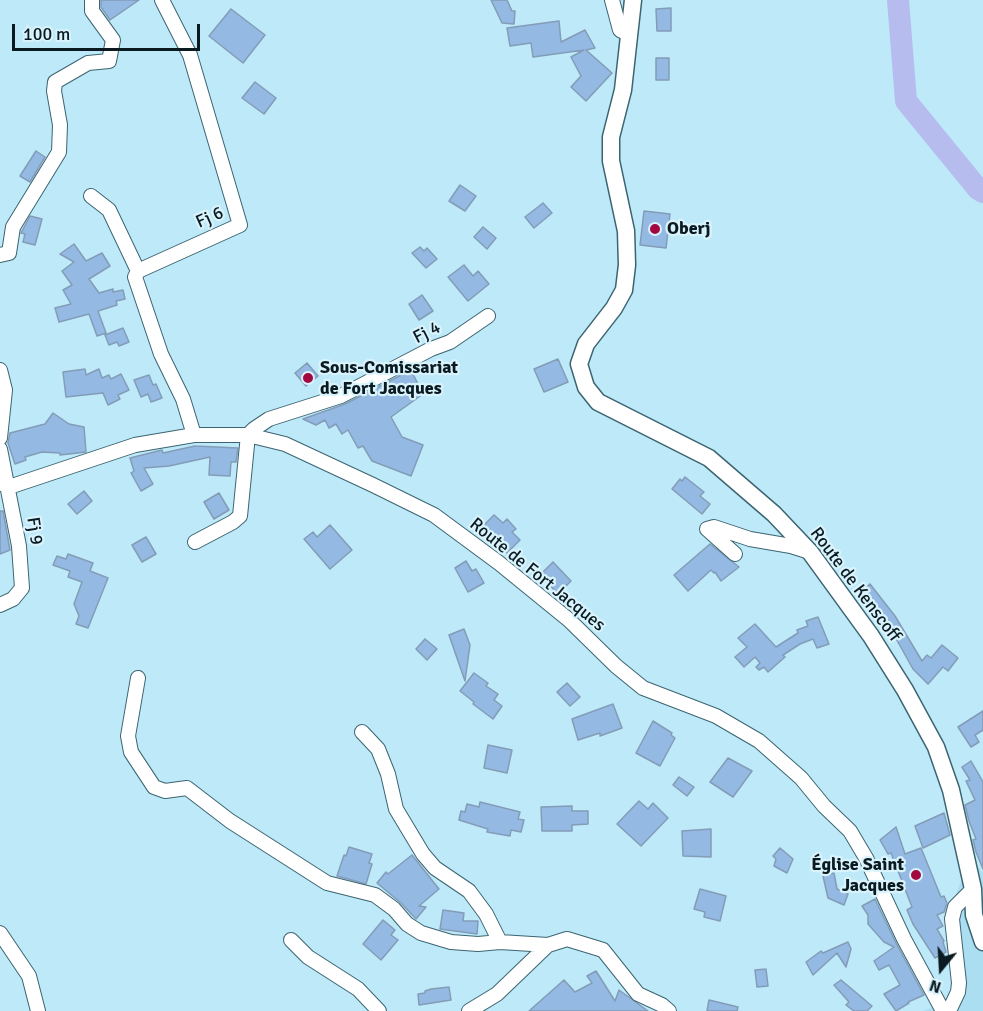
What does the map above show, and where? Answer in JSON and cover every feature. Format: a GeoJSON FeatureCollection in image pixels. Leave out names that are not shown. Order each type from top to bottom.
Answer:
{"type":"FeatureCollection","features":[{"type":"Feature","properties":{"kind":"main road","name":"Route de Kenscoff"},"geometry":{"type":"LineString","coordinates":[[633,0],[623,90],[611,137],[611,161],[626,231],[627,265],[624,290],[614,308],[586,344],[579,364],[586,387],[598,402],[710,458],[774,514],[810,552],[871,636],[906,690],[936,747],[951,790],[973,889],[974,915],[983,942]]}},
{"type":"Feature","properties":{"kind":"street"},"geometry":{"type":"LineString","coordinates":[[0,255],[9,253],[13,227],[59,152],[60,125],[54,91],[55,82],[88,63],[109,61],[113,40],[92,11],[92,0]]}},
{"type":"Feature","properties":{"kind":"street","name":"Fj 6"},"geometry":{"type":"LineString","coordinates":[[138,271],[240,225],[190,55],[162,0]]}},
{"type":"Feature","properties":{"kind":"street"},"geometry":{"type":"LineString","coordinates":[[612,0],[620,30],[630,35]]}},
{"type":"Feature","properties":{"kind":"street"},"geometry":{"type":"LineString","coordinates":[[92,196],[109,210],[138,271],[135,277],[161,354],[183,399],[194,435]]}},
{"type":"Feature","properties":{"kind":"street","name":"Fj 4"},"geometry":{"type":"LineString","coordinates":[[248,435],[269,419],[341,396],[431,349],[450,342],[488,316]]}},
{"type":"Feature","properties":{"kind":"street"},"geometry":{"type":"LineString","coordinates":[[0,370],[5,390],[0,438]]}},
{"type":"Feature","properties":{"kind":"street","name":"Route de Fort Jacques"},"geometry":{"type":"LineString","coordinates":[[4,485],[135,445],[194,435],[248,435],[285,444],[434,515],[499,563],[569,620],[616,666],[643,688],[716,716],[759,741],[801,778],[824,806],[850,831],[866,858],[904,939],[943,1011]]}},
{"type":"Feature","properties":{"kind":"street"},"geometry":{"type":"LineString","coordinates":[[195,542],[240,516],[248,435]]}},
{"type":"Feature","properties":{"kind":"street"},"geometry":{"type":"LineString","coordinates":[[0,449],[4,485]]}},
{"type":"Feature","properties":{"kind":"street","name":"Fj 9"},"geometry":{"type":"LineString","coordinates":[[0,605],[13,599],[22,588],[19,546],[4,485]]}},
{"type":"Feature","properties":{"kind":"street"},"geometry":{"type":"LineString","coordinates":[[735,554],[706,529],[714,528],[750,539],[791,546],[810,552]]}},
{"type":"Feature","properties":{"kind":"street"},"geometry":{"type":"LineString","coordinates":[[138,678],[128,736],[131,752],[154,787],[165,791],[188,788],[230,821],[327,883],[375,895],[394,909],[406,924],[421,933],[451,942],[478,944],[500,942],[548,945],[567,939],[603,950],[638,994],[662,1005],[669,1011]]}},
{"type":"Feature","properties":{"kind":"street"},"geometry":{"type":"LineString","coordinates":[[362,732],[378,749],[388,774],[396,808],[423,854],[435,868],[469,891],[486,914],[500,942]]}},
{"type":"Feature","properties":{"kind":"street"},"geometry":{"type":"LineString","coordinates":[[949,1011],[958,992],[959,983],[952,919],[955,907],[973,889]]}},
{"type":"Feature","properties":{"kind":"street"},"geometry":{"type":"LineString","coordinates":[[0,933],[29,976],[38,1011]]}},
{"type":"Feature","properties":{"kind":"street"},"geometry":{"type":"LineString","coordinates":[[291,940],[308,957],[358,989],[379,1011]]}},
{"type":"Feature","properties":{"kind":"street"},"geometry":{"type":"LineString","coordinates":[[470,1011],[497,994],[548,945]]}},
{"type":"Feature","properties":{"kind":"shaded area"},"geometry":{"type":"Polygon","coordinates":[[[974,861],[983,873],[983,1011],[924,1011],[952,999],[956,959],[951,923],[955,897],[968,863],[974,861]]]}},
{"type":"Feature","properties":{"kind":"building"},"geometry":{"type":"Polygon","coordinates":[[[101,0],[139,0],[110,20],[101,7],[101,0]]]}},
{"type":"Feature","properties":{"kind":"building"},"geometry":{"type":"Polygon","coordinates":[[[491,0],[507,0],[512,11],[515,11],[514,24],[502,23],[491,0]]]}},
{"type":"Feature","properties":{"kind":"building"},"geometry":{"type":"Polygon","coordinates":[[[671,8],[671,31],[657,31],[656,9],[671,8]]]}},
{"type":"Feature","properties":{"kind":"building"},"geometry":{"type":"Polygon","coordinates":[[[231,9],[265,35],[243,63],[209,36],[231,9]]]}},
{"type":"Feature","properties":{"kind":"building"},"geometry":{"type":"Polygon","coordinates":[[[559,21],[561,42],[585,30],[595,48],[586,50],[612,73],[586,101],[571,87],[581,76],[571,57],[584,50],[533,57],[531,43],[510,46],[507,28],[559,21]]]}},
{"type":"Feature","properties":{"kind":"building"},"geometry":{"type":"Polygon","coordinates":[[[656,58],[669,58],[669,80],[656,80],[656,58]]]}},
{"type":"Feature","properties":{"kind":"building"},"geometry":{"type":"Polygon","coordinates":[[[255,82],[276,98],[264,114],[242,98],[255,82]]]}},
{"type":"Feature","properties":{"kind":"building"},"geometry":{"type":"Polygon","coordinates":[[[36,151],[45,157],[30,182],[20,176],[36,151]]]}},
{"type":"Feature","properties":{"kind":"building"},"geometry":{"type":"Polygon","coordinates":[[[460,185],[476,196],[465,211],[449,201],[460,185]]]}},
{"type":"Feature","properties":{"kind":"building"},"geometry":{"type":"Polygon","coordinates":[[[543,203],[552,213],[534,228],[525,217],[543,203]]]}},
{"type":"Feature","properties":{"kind":"building","name":"Oberj"},"geometry":{"type":"Polygon","coordinates":[[[644,211],[670,214],[666,248],[640,245],[644,211]]]}},
{"type":"Feature","properties":{"kind":"building"},"geometry":{"type":"Polygon","coordinates":[[[30,216],[42,219],[35,245],[23,242],[25,234],[21,233],[30,216]]]}},
{"type":"Feature","properties":{"kind":"building"},"geometry":{"type":"Polygon","coordinates":[[[483,227],[496,238],[487,249],[474,237],[483,227]]]}},
{"type":"Feature","properties":{"kind":"building"},"geometry":{"type":"Polygon","coordinates":[[[74,244],[86,261],[102,253],[110,266],[89,279],[99,293],[113,289],[113,292],[123,290],[125,299],[116,301],[117,305],[98,311],[106,333],[97,336],[89,314],[59,322],[55,308],[71,304],[63,290],[72,285],[62,271],[74,262],[60,254],[74,244]]]}},
{"type":"Feature","properties":{"kind":"building"},"geometry":{"type":"Polygon","coordinates":[[[420,247],[424,251],[427,248],[437,259],[426,268],[412,253],[420,247]]]}},
{"type":"Feature","properties":{"kind":"building"},"geometry":{"type":"Polygon","coordinates":[[[464,265],[473,276],[478,271],[489,284],[468,301],[448,277],[464,265]]]}},
{"type":"Feature","properties":{"kind":"building"},"geometry":{"type":"Polygon","coordinates":[[[422,295],[433,311],[419,320],[409,304],[422,295]]]}},
{"type":"Feature","properties":{"kind":"building"},"geometry":{"type":"Polygon","coordinates":[[[123,328],[129,342],[119,346],[117,342],[109,345],[105,335],[123,328]]]}},
{"type":"Feature","properties":{"kind":"building"},"geometry":{"type":"Polygon","coordinates":[[[558,359],[568,382],[544,392],[534,369],[558,359]]]}},
{"type":"Feature","properties":{"kind":"building"},"geometry":{"type":"Polygon","coordinates":[[[307,363],[318,376],[306,386],[295,373],[307,363]]]}},
{"type":"Feature","properties":{"kind":"building"},"geometry":{"type":"Polygon","coordinates":[[[85,369],[86,375],[99,369],[102,378],[109,375],[111,379],[121,374],[129,390],[118,395],[120,399],[108,405],[103,393],[66,397],[63,372],[85,369]]]}},
{"type":"Feature","properties":{"kind":"building"},"geometry":{"type":"Polygon","coordinates":[[[411,370],[423,394],[391,417],[402,437],[423,445],[411,476],[372,461],[363,446],[358,448],[348,430],[342,434],[336,424],[329,428],[325,420],[316,425],[303,419],[345,404],[411,370]]]}},
{"type":"Feature","properties":{"kind":"building"},"geometry":{"type":"Polygon","coordinates":[[[149,375],[162,398],[151,402],[148,394],[141,397],[134,380],[149,375]]]}},
{"type":"Feature","properties":{"kind":"building"},"geometry":{"type":"Polygon","coordinates":[[[53,413],[69,424],[84,427],[86,452],[60,455],[60,453],[42,452],[25,457],[26,460],[15,464],[8,443],[10,433],[45,424],[53,413]]]}},
{"type":"Feature","properties":{"kind":"building"},"geometry":{"type":"Polygon","coordinates":[[[195,446],[238,448],[236,462],[231,462],[230,476],[209,475],[210,457],[169,466],[144,468],[153,484],[141,491],[131,473],[134,471],[130,458],[162,450],[163,453],[195,446]]]}},
{"type":"Feature","properties":{"kind":"building"},"geometry":{"type":"Polygon","coordinates":[[[685,477],[704,492],[700,496],[710,504],[702,514],[672,489],[680,479],[682,481],[685,477]]]}},
{"type":"Feature","properties":{"kind":"building"},"geometry":{"type":"Polygon","coordinates":[[[84,491],[92,501],[77,514],[68,504],[84,491]]]}},
{"type":"Feature","properties":{"kind":"building"},"geometry":{"type":"Polygon","coordinates":[[[219,493],[229,510],[214,519],[204,502],[219,493]]]}},
{"type":"Feature","properties":{"kind":"building"},"geometry":{"type":"Polygon","coordinates":[[[0,511],[3,511],[10,550],[0,554],[0,511]]]}},
{"type":"Feature","properties":{"kind":"building"},"geometry":{"type":"Polygon","coordinates":[[[494,515],[503,523],[507,519],[516,529],[512,532],[520,540],[507,553],[481,528],[494,515]]]}},
{"type":"Feature","properties":{"kind":"building"},"geometry":{"type":"Polygon","coordinates":[[[330,525],[352,550],[330,569],[304,539],[313,532],[317,537],[330,525]]]}},
{"type":"Feature","properties":{"kind":"building"},"geometry":{"type":"Polygon","coordinates":[[[146,537],[156,554],[142,562],[132,545],[146,537]]]}},
{"type":"Feature","properties":{"kind":"building"},"geometry":{"type":"Polygon","coordinates":[[[710,544],[739,567],[721,581],[711,570],[688,591],[674,575],[710,544]]]}},
{"type":"Feature","properties":{"kind":"building"},"geometry":{"type":"Polygon","coordinates":[[[68,554],[93,563],[90,571],[108,578],[88,628],[76,624],[79,616],[74,604],[82,582],[68,577],[70,571],[53,565],[57,556],[66,559],[68,554]]]}},
{"type":"Feature","properties":{"kind":"building"},"geometry":{"type":"Polygon","coordinates":[[[466,561],[472,571],[476,569],[484,583],[468,592],[455,568],[466,561]]]}},
{"type":"Feature","properties":{"kind":"building"},"geometry":{"type":"Polygon","coordinates":[[[553,562],[571,581],[558,594],[540,575],[553,562]]]}},
{"type":"Feature","properties":{"kind":"building"},"geometry":{"type":"Polygon","coordinates":[[[870,584],[895,616],[922,661],[927,655],[931,658],[942,645],[958,658],[948,671],[943,667],[928,684],[913,669],[894,635],[862,591],[870,584]]]}},
{"type":"Feature","properties":{"kind":"building"},"geometry":{"type":"Polygon","coordinates":[[[818,617],[829,644],[817,648],[813,639],[800,644],[783,655],[785,657],[768,672],[764,667],[759,670],[756,667],[760,663],[755,657],[744,667],[735,657],[747,647],[738,638],[755,624],[776,647],[798,633],[797,630],[808,626],[806,621],[818,617]]]}},
{"type":"Feature","properties":{"kind":"building"},"geometry":{"type":"Polygon","coordinates":[[[464,629],[470,645],[465,681],[449,635],[464,629]]]}},
{"type":"Feature","properties":{"kind":"building"},"geometry":{"type":"Polygon","coordinates":[[[425,639],[437,649],[427,660],[416,649],[425,639]]]}},
{"type":"Feature","properties":{"kind":"building"},"geometry":{"type":"Polygon","coordinates":[[[474,673],[488,683],[486,686],[498,694],[494,700],[502,706],[493,719],[460,691],[474,673]]]}},
{"type":"Feature","properties":{"kind":"building"},"geometry":{"type":"Polygon","coordinates":[[[567,683],[580,697],[570,706],[557,692],[567,683]]]}},
{"type":"Feature","properties":{"kind":"building"},"geometry":{"type":"Polygon","coordinates":[[[613,704],[622,728],[600,736],[600,733],[578,740],[572,719],[613,704]]]}},
{"type":"Feature","properties":{"kind":"building"},"geometry":{"type":"Polygon","coordinates":[[[983,711],[983,730],[975,735],[979,742],[971,747],[958,727],[983,711]]]}},
{"type":"Feature","properties":{"kind":"building"},"geometry":{"type":"Polygon","coordinates":[[[653,721],[672,733],[671,735],[675,738],[660,766],[636,753],[653,721]]]}},
{"type":"Feature","properties":{"kind":"building"},"geometry":{"type":"Polygon","coordinates":[[[488,745],[512,750],[507,773],[484,768],[488,745]]]}},
{"type":"Feature","properties":{"kind":"building"},"geometry":{"type":"Polygon","coordinates":[[[728,758],[752,771],[733,797],[710,782],[728,758]]]}},
{"type":"Feature","properties":{"kind":"building"},"geometry":{"type":"Polygon","coordinates":[[[971,761],[983,782],[983,869],[976,852],[973,840],[976,839],[965,805],[975,800],[966,781],[970,780],[962,767],[971,761]]]}},
{"type":"Feature","properties":{"kind":"building"},"geometry":{"type":"Polygon","coordinates":[[[679,777],[694,787],[687,796],[673,785],[679,777]]]}},
{"type":"Feature","properties":{"kind":"building"},"geometry":{"type":"Polygon","coordinates":[[[639,801],[648,809],[653,803],[668,818],[641,846],[617,824],[639,801]]]}},
{"type":"Feature","properties":{"kind":"building"},"geometry":{"type":"Polygon","coordinates":[[[480,802],[520,812],[518,819],[524,820],[521,832],[511,830],[510,836],[487,832],[488,829],[459,820],[461,811],[465,812],[467,804],[479,807],[480,802]]]}},
{"type":"Feature","properties":{"kind":"building"},"geometry":{"type":"Polygon","coordinates":[[[572,806],[572,811],[588,811],[588,824],[572,825],[572,831],[542,831],[541,807],[572,806]]]}},
{"type":"Feature","properties":{"kind":"building"},"geometry":{"type":"Polygon","coordinates":[[[944,813],[950,835],[923,848],[915,826],[944,813]]]}},
{"type":"Feature","properties":{"kind":"building"},"geometry":{"type":"Polygon","coordinates":[[[896,827],[905,854],[921,848],[941,897],[944,896],[947,903],[944,912],[937,915],[943,926],[937,929],[944,941],[946,952],[935,958],[913,924],[907,910],[912,907],[891,853],[888,854],[880,840],[896,827]]]}},
{"type":"Feature","properties":{"kind":"building"},"geometry":{"type":"Polygon","coordinates":[[[711,829],[711,857],[683,856],[682,831],[711,829]]]}},
{"type":"Feature","properties":{"kind":"building"},"geometry":{"type":"Polygon","coordinates":[[[349,847],[372,854],[369,863],[372,864],[366,884],[337,876],[349,847]]]}},
{"type":"Feature","properties":{"kind":"building"},"geometry":{"type":"Polygon","coordinates":[[[780,848],[793,859],[787,873],[774,866],[776,859],[773,856],[780,848]]]}},
{"type":"Feature","properties":{"kind":"building"},"geometry":{"type":"Polygon","coordinates":[[[412,855],[439,889],[419,906],[426,907],[416,919],[377,883],[386,872],[388,874],[412,855]]]}},
{"type":"Feature","properties":{"kind":"building"},"geometry":{"type":"Polygon","coordinates":[[[834,873],[837,889],[848,894],[844,905],[828,898],[823,876],[834,873]]]}},
{"type":"Feature","properties":{"kind":"building"},"geometry":{"type":"Polygon","coordinates":[[[700,889],[726,896],[720,921],[704,917],[705,912],[694,909],[700,889]]]}},
{"type":"Feature","properties":{"kind":"building"},"geometry":{"type":"Polygon","coordinates":[[[875,899],[924,995],[908,1002],[896,1011],[884,994],[900,985],[889,965],[879,970],[874,961],[894,947],[884,942],[868,924],[868,915],[862,906],[875,899]]]}},
{"type":"Feature","properties":{"kind":"building"},"geometry":{"type":"Polygon","coordinates":[[[443,910],[464,913],[463,921],[478,921],[477,934],[440,929],[443,910]]]}},
{"type":"Feature","properties":{"kind":"building"},"geometry":{"type":"Polygon","coordinates":[[[383,920],[395,930],[391,935],[398,940],[381,960],[363,944],[383,920]]]}},
{"type":"Feature","properties":{"kind":"building"},"geometry":{"type":"Polygon","coordinates":[[[848,942],[851,949],[846,967],[837,953],[813,975],[806,962],[821,951],[823,953],[848,942]]]}},
{"type":"Feature","properties":{"kind":"building"},"geometry":{"type":"Polygon","coordinates":[[[766,969],[768,986],[757,987],[755,970],[766,969]]]}},
{"type":"Feature","properties":{"kind":"building"},"geometry":{"type":"Polygon","coordinates":[[[596,971],[615,1001],[619,990],[648,1011],[529,1011],[564,980],[575,992],[592,983],[587,976],[596,971]]]}},
{"type":"Feature","properties":{"kind":"building"},"geometry":{"type":"Polygon","coordinates":[[[841,980],[872,1006],[867,1011],[854,1011],[846,1005],[849,1002],[834,985],[841,980]]]}},
{"type":"Feature","properties":{"kind":"building"},"geometry":{"type":"Polygon","coordinates":[[[449,987],[451,1000],[419,1005],[418,994],[431,989],[449,987]]]}},
{"type":"Feature","properties":{"kind":"building"},"geometry":{"type":"Polygon","coordinates":[[[709,1000],[738,1007],[737,1011],[707,1011],[709,1000]]]}},
{"type":"Feature","properties":{"kind":"waterway"},"geometry":{"type":"LineString","coordinates":[[898,0],[906,101],[978,189],[983,192]]}},
{"type":"Feature","properties":{"kind":"place","name":"Oberj"},"geometry":{"type":"Point","coordinates":[655,229]}},
{"type":"Feature","properties":{"kind":"place","name":"Sous-Comissariat de Fort Jacques"},"geometry":{"type":"Point","coordinates":[308,378]}},
{"type":"Feature","properties":{"kind":"place","name":"Église Saint Jacques"},"geometry":{"type":"Point","coordinates":[916,875]}}]}
